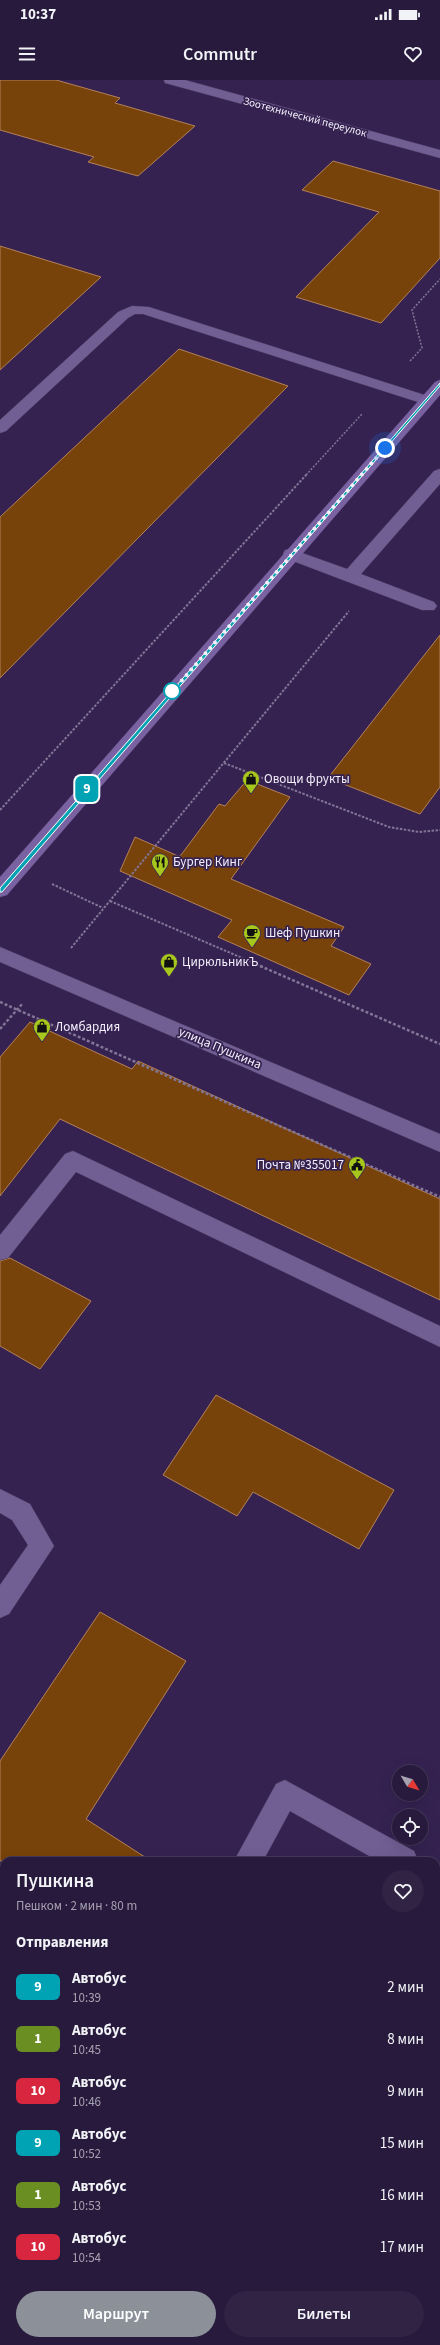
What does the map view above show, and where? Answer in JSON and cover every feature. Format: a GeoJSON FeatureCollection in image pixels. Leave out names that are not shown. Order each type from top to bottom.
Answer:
{"type":"FeatureCollection","features":[{"type":"Feature","properties":{"kind":"main road"},"geometry":{"type":"LineString","coordinates":[[0,890],[291,554],[440,385]]}},
{"type":"Feature","properties":{"kind":"street","name":"Зоотехнический переулок"},"geometry":{"type":"LineString","coordinates":[[170,80],[438,151]]}},
{"type":"Feature","properties":{"kind":"street"},"geometry":{"type":"LineString","coordinates":[[0,428],[123,316],[132,310],[144,310],[426,400]]}},
{"type":"Feature","properties":{"kind":"street"},"geometry":{"type":"LineString","coordinates":[[350,576],[440,474]]}},
{"type":"Feature","properties":{"kind":"street"},"geometry":{"type":"LineString","coordinates":[[291,554],[428,606]]}},
{"type":"Feature","properties":{"kind":"street","name":"улица Пушкина"},"geometry":{"type":"LineString","coordinates":[[0,954],[440,1143]]}},
{"type":"Feature","properties":{"kind":"street"},"geometry":{"type":"LineString","coordinates":[[0,1251],[73,1160],[440,1338]]}},
{"type":"Feature","properties":{"kind":"street"},"geometry":{"type":"LineString","coordinates":[[0,1500],[21,1512],[42,1546],[0,1606]]}},
{"type":"Feature","properties":{"kind":"street"},"geometry":{"type":"LineString","coordinates":[[250,1857],[285,1793],[397,1857]]}},
{"type":"Feature","properties":{"kind":"path"},"geometry":{"type":"LineString","coordinates":[[0,810],[422,348],[412,310],[440,279]]}},
{"type":"Feature","properties":{"kind":"path"},"geometry":{"type":"LineString","coordinates":[[0,1028],[49,975],[371,584]]}},
{"type":"Feature","properties":{"kind":"path"},"geometry":{"type":"LineString","coordinates":[[224,763],[389,827],[419,832],[440,830]]}},
{"type":"Feature","properties":{"kind":"path"},"geometry":{"type":"LineString","coordinates":[[110,901],[440,1044]]}},
{"type":"Feature","properties":{"kind":"path"},"geometry":{"type":"LineString","coordinates":[[0,1002],[440,1197]]}},
{"type":"Feature","properties":{"kind":"building"},"geometry":{"type":"Polygon","coordinates":[[[0,80],[56,80],[120,98],[115,103],[195,126],[138,176],[88,162],[94,157],[0,130],[0,80]]]}},
{"type":"Feature","properties":{"kind":"building"},"geometry":{"type":"Polygon","coordinates":[[[333,161],[440,191],[440,258],[381,323],[296,297],[379,212],[302,190],[333,161]]]}},
{"type":"Feature","properties":{"kind":"building"},"geometry":{"type":"Polygon","coordinates":[[[0,246],[101,277],[0,370],[0,246]]]}},
{"type":"Feature","properties":{"kind":"building"},"geometry":{"type":"Polygon","coordinates":[[[179,349],[288,386],[0,678],[0,517],[179,349]]]}},
{"type":"Feature","properties":{"kind":"building"},"geometry":{"type":"Polygon","coordinates":[[[440,635],[440,787],[420,814],[328,778],[440,635]]]}},
{"type":"Feature","properties":{"kind":"building"},"geometry":{"type":"Polygon","coordinates":[[[247,780],[290,797],[231,879],[344,927],[331,946],[371,964],[349,995],[218,937],[232,920],[120,871],[135,837],[178,856],[181,855],[219,804],[225,806],[247,780]]]}},
{"type":"Feature","properties":{"kind":"building"},"geometry":{"type":"Polygon","coordinates":[[[30,1022],[132,1069],[138,1061],[440,1199],[440,1300],[60,1119],[0,1196],[0,1057],[30,1022]]]}},
{"type":"Feature","properties":{"kind":"building"},"geometry":{"type":"Polygon","coordinates":[[[10,1258],[91,1301],[40,1369],[0,1346],[0,1261],[10,1258]]]}},
{"type":"Feature","properties":{"kind":"building"},"geometry":{"type":"Polygon","coordinates":[[[216,1395],[394,1490],[359,1549],[253,1492],[237,1516],[163,1475],[216,1395]]]}},
{"type":"Feature","properties":{"kind":"building"},"geometry":{"type":"Polygon","coordinates":[[[100,1612],[186,1661],[86,1819],[145,1857],[0,1857],[0,1761],[100,1612]]]}},
{"type":"Feature","properties":{"kind":"bus line","name":"9"},"geometry":{"type":"LineString","coordinates":[[0,890],[291,554],[440,385]]}},
{"type":"Feature","properties":{"kind":"place","name":"Овощи фрукты"},"geometry":{"type":"Point","coordinates":[251,794]}},
{"type":"Feature","properties":{"kind":"place","name":"Бургер Кинг"},"geometry":{"type":"Point","coordinates":[160,877]}},
{"type":"Feature","properties":{"kind":"place","name":"Шеф Пушкин"},"geometry":{"type":"Point","coordinates":[252,948]}},
{"type":"Feature","properties":{"kind":"place","name":"ЦирюльникЪ"},"geometry":{"type":"Point","coordinates":[169,977]}},
{"type":"Feature","properties":{"kind":"place","name":"Ломбардия"},"geometry":{"type":"Point","coordinates":[42,1042]}},
{"type":"Feature","properties":{"kind":"place","name":"Почта №355017"},"geometry":{"type":"Point","coordinates":[357,1180]}},
{"type":"Feature","properties":{"kind":"route"},"geometry":{"type":"LineString","coordinates":[[172,691],[170,694],[385,448]]}}]}
